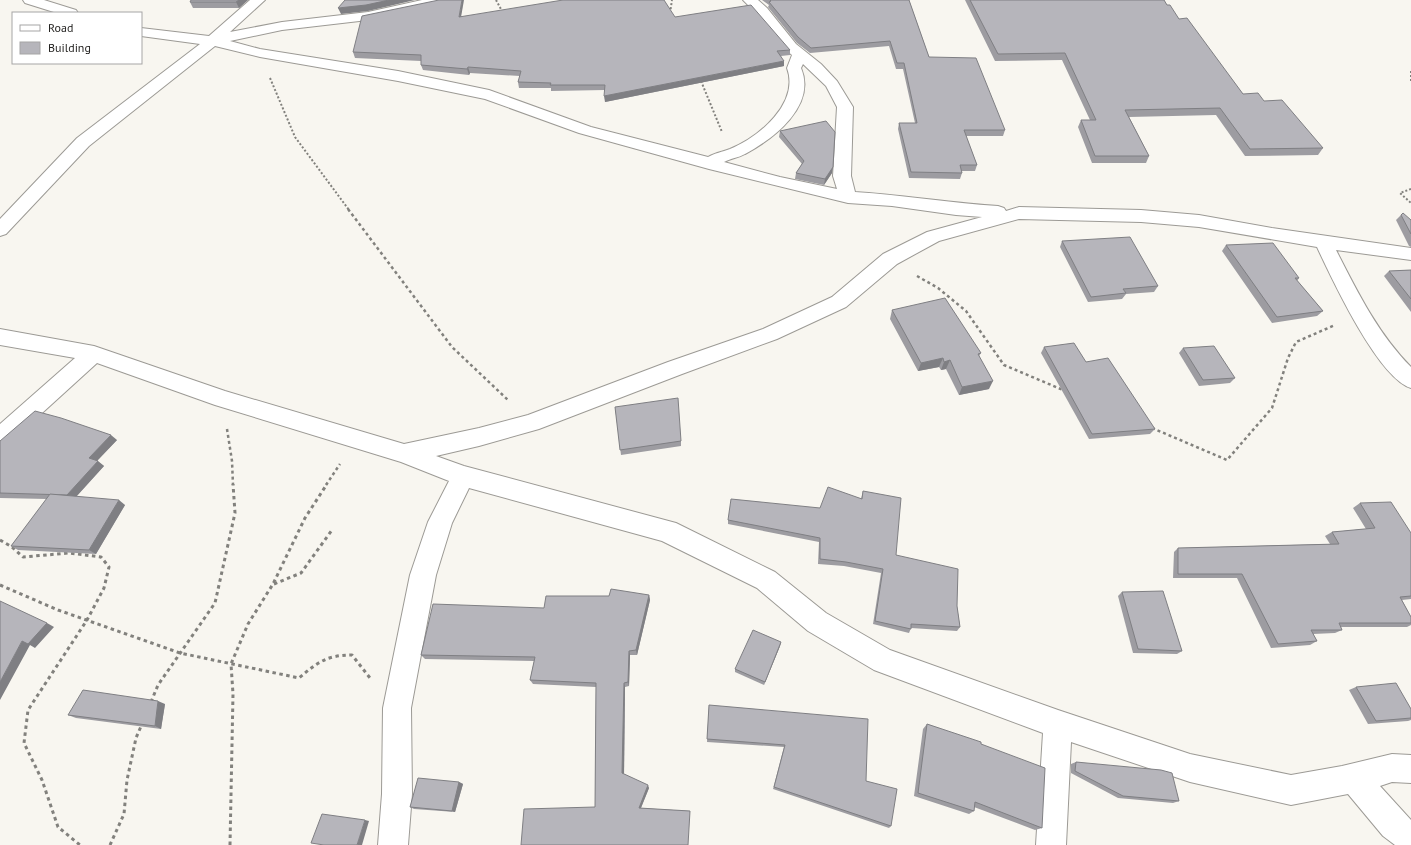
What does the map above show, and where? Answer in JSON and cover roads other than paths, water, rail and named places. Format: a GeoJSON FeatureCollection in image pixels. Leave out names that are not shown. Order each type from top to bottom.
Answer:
{"type":"FeatureCollection","features":[{"type":"Feature","properties":{"kind":"street"},"geometry":{"type":"LineString","coordinates":[[30,0],[68,12]]}},
{"type":"Feature","properties":{"kind":"street"},"geometry":{"type":"LineString","coordinates":[[0,230],[83,142],[212,41],[258,0]]}},
{"type":"Feature","properties":{"kind":"street"},"geometry":{"type":"LineString","coordinates":[[212,41],[276,28],[368,16],[440,0]]}},
{"type":"Feature","properties":{"kind":"street"},"geometry":{"type":"LineString","coordinates":[[750,0],[762,11],[791,47],[816,67],[832,84],[845,107],[842,176],[848,197]]}},
{"type":"Feature","properties":{"kind":"street"},"geometry":{"type":"LineString","coordinates":[[142,32],[212,41],[260,53],[406,78],[488,95],[584,130],[709,164],[848,197],[892,200],[956,209],[1019,213],[1142,216],[1185,219],[1411,254]]}},
{"type":"Feature","properties":{"kind":"street"},"geometry":{"type":"LineString","coordinates":[[709,164],[720,157],[737,152],[765,135],[777,125],[792,104],[796,92],[796,73],[794,68],[800,54]]}},
{"type":"Feature","properties":{"kind":"street"},"geometry":{"type":"LineString","coordinates":[[404,454],[479,437],[531,423],[675,368],[770,334],[839,302],[890,259],[933,236],[1019,213]]}},
{"type":"Feature","properties":{"kind":"street"},"geometry":{"type":"LineString","coordinates":[[1323,240],[1363,318],[1400,370],[1411,380]]}},
{"type":"Feature","properties":{"kind":"street"},"geometry":{"type":"LineString","coordinates":[[0,337],[94,354],[223,399],[404,454],[463,476],[667,531],[766,580],[817,622],[884,661],[1058,724],[1190,768],[1291,790],[1354,778],[1392,768],[1411,769]]}},
{"type":"Feature","properties":{"kind":"street"},"geometry":{"type":"LineString","coordinates":[[0,437],[94,354]]}},
{"type":"Feature","properties":{"kind":"street"},"geometry":{"type":"LineString","coordinates":[[393,845],[397,794],[397,708],[423,575],[440,522],[463,476]]}},
{"type":"Feature","properties":{"kind":"street"},"geometry":{"type":"LineString","coordinates":[[1051,845],[1058,724]]}},
{"type":"Feature","properties":{"kind":"street"},"geometry":{"type":"LineString","coordinates":[[1354,778],[1394,825],[1411,839]]}}]}
